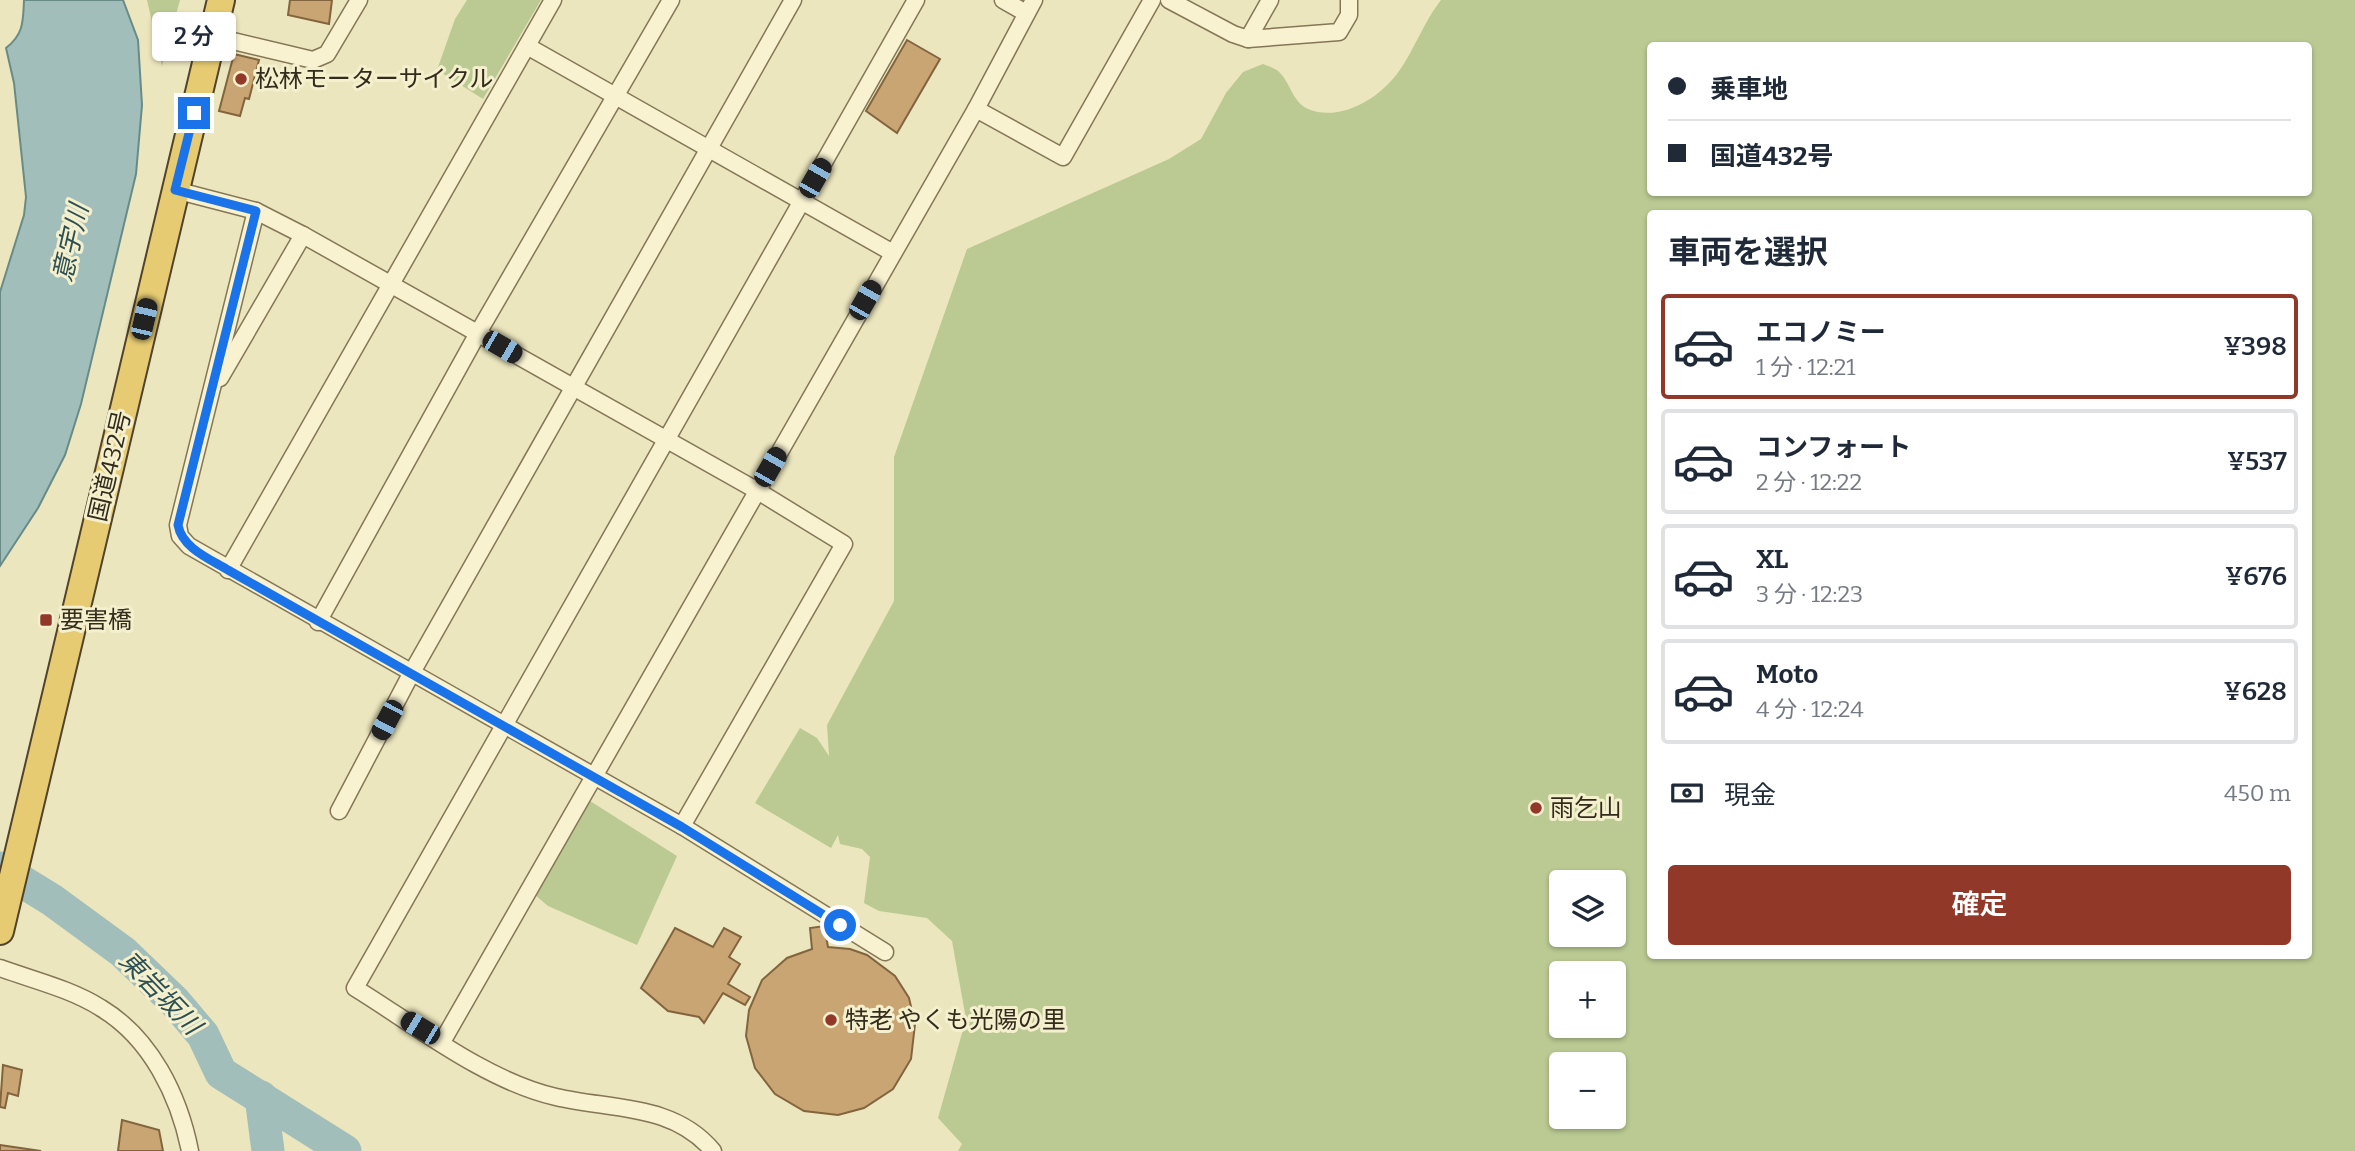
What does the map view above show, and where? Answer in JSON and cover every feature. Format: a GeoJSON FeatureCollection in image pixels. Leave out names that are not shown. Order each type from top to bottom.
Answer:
{"type":"FeatureCollection","features":[{"type":"Feature","properties":{"kind":"highway","name":"国道432号"},"geometry":{"type":"LineString","coordinates":[[0,931],[221,0]]}},
{"type":"Feature","properties":{"kind":"street"},"geometry":{"type":"LineString","coordinates":[[212,36],[313,60],[327,54],[359,0]]}},
{"type":"Feature","properties":{"kind":"street"},"geometry":{"type":"LineString","coordinates":[[228,570],[553,0]]}},
{"type":"Feature","properties":{"kind":"street"},"geometry":{"type":"LineString","coordinates":[[317,622],[478,333],[671,0]]}},
{"type":"Feature","properties":{"kind":"street"},"geometry":{"type":"LineString","coordinates":[[339,811],[411,674],[793,0]]}},
{"type":"Feature","properties":{"kind":"street"},"geometry":{"type":"LineString","coordinates":[[713,1151],[694,1133],[671,1119],[650,1112],[555,1097],[505,1079],[355,988],[916,0]]}},
{"type":"Feature","properties":{"kind":"street"},"geometry":{"type":"LineString","coordinates":[[442,1042],[976,109],[1030,7],[1003,0]]}},
{"type":"Feature","properties":{"kind":"street"},"geometry":{"type":"LineString","coordinates":[[976,109],[1063,157],[1152,0]]}},
{"type":"Feature","properties":{"kind":"street"},"geometry":{"type":"LineString","coordinates":[[1169,0],[1233,34],[1248,39],[1339,32],[1349,15],[1349,0]]}},
{"type":"Feature","properties":{"kind":"street"},"geometry":{"type":"LineString","coordinates":[[1248,39],[1270,0]]}},
{"type":"Feature","properties":{"kind":"street"},"geometry":{"type":"LineString","coordinates":[[527,46],[892,253]]}},
{"type":"Feature","properties":{"kind":"street"},"geometry":{"type":"LineString","coordinates":[[175,190],[256,211],[303,235],[756,490],[844,544],[682,827]]}},
{"type":"Feature","properties":{"kind":"street"},"geometry":{"type":"LineString","coordinates":[[256,211],[178,525],[180,536],[190,546],[228,570],[317,622],[505,725],[682,827],[885,953]]}},
{"type":"Feature","properties":{"kind":"street"},"geometry":{"type":"LineString","coordinates":[[210,396],[303,235]]}},
{"type":"Feature","properties":{"kind":"street"},"geometry":{"type":"LineString","coordinates":[[0,968],[53,986],[101,1007],[126,1027],[150,1055],[172,1092],[184,1123],[190,1151]]}},
{"type":"Feature","properties":{"kind":"green space"},"geometry":{"type":"Polygon","coordinates":[[[147,0],[180,0],[162,66],[147,0]]]}},
{"type":"Feature","properties":{"kind":"green space"},"geometry":{"type":"Polygon","coordinates":[[[467,0],[541,0],[483,99],[437,70],[455,19],[467,0]]]}},
{"type":"Feature","properties":{"kind":"green space"},"geometry":{"type":"Polygon","coordinates":[[[1441,0],[2355,0],[2355,1151],[958,1151],[962,1144],[938,1118],[966,1019],[952,941],[927,918],[879,911],[864,903],[870,857],[862,849],[840,844],[838,835],[831,848],[755,803],[800,728],[817,738],[829,756],[827,725],[894,601],[894,457],[967,249],[1169,159],[1201,139],[1226,93],[1243,72],[1263,64],[1273,68],[1286,80],[1303,106],[1332,113],[1357,106],[1379,92],[1389,84],[1409,56],[1441,0]]]}},
{"type":"Feature","properties":{"kind":"green space"},"geometry":{"type":"Polygon","coordinates":[[[590,801],[677,856],[637,945],[548,906],[534,894],[590,801]]]}},
{"type":"Feature","properties":{"kind":"water","name":"意宇川"},"geometry":{"type":"Polygon","coordinates":[[[24,0],[123,0],[138,40],[142,105],[136,174],[81,404],[65,455],[38,508],[0,566],[0,292],[24,215],[26,197],[14,83],[6,48],[19,32],[23,21],[24,0]]]}},
{"type":"Feature","properties":{"kind":"building"},"geometry":{"type":"Polygon","coordinates":[[[290,0],[332,0],[329,24],[288,15],[290,0]]]}},
{"type":"Feature","properties":{"kind":"building"},"geometry":{"type":"Polygon","coordinates":[[[907,40],[940,59],[897,133],[866,111],[907,40]]]}},
{"type":"Feature","properties":{"kind":"building","name":"松林モーターサイクル"},"geometry":{"type":"Polygon","coordinates":[[[234,54],[259,60],[249,99],[245,98],[240,116],[219,111],[234,54]]]}},
{"type":"Feature","properties":{"kind":"building","name":"特老 やくも光陽の里"},"geometry":{"type":"Polygon","coordinates":[[[824,926],[828,947],[850,949],[867,955],[895,976],[909,998],[915,1024],[911,1059],[893,1089],[864,1108],[838,1115],[804,1111],[775,1094],[755,1068],[746,1036],[749,1010],[762,980],[787,958],[812,949],[810,928],[824,926]]]}},
{"type":"Feature","properties":{"kind":"building"},"geometry":{"type":"Polygon","coordinates":[[[675,928],[713,947],[724,928],[741,937],[729,957],[740,964],[728,984],[750,997],[745,1005],[723,993],[704,1023],[699,1017],[668,1011],[641,988],[675,928]]]}},
{"type":"Feature","properties":{"kind":"building"},"geometry":{"type":"Polygon","coordinates":[[[3,1065],[22,1070],[18,1096],[8,1093],[5,1108],[0,1107],[3,1065]]]}},
{"type":"Feature","properties":{"kind":"building"},"geometry":{"type":"Polygon","coordinates":[[[122,1120],[159,1130],[163,1151],[118,1151],[122,1120]]]}},
{"type":"Feature","properties":{"kind":"building"},"geometry":{"type":"Polygon","coordinates":[[[0,1145],[41,1151],[0,1151],[0,1145]]]}},
{"type":"Feature","properties":{"kind":"waterway","name":"東岩坂川"},"geometry":{"type":"LineString","coordinates":[[0,868],[52,900],[123,952],[175,1002],[203,1035],[221,1073],[345,1151]]}},
{"type":"Feature","properties":{"kind":"waterway","name":"東岩坂川"},"geometry":{"type":"LineString","coordinates":[[261,1097],[268,1151]]}},
{"type":"Feature","properties":{"kind":"place","name":"松林モーターサイクル"},"geometry":{"type":"Point","coordinates":[241,79]}},
{"type":"Feature","properties":{"kind":"place","name":"要害橋"},"geometry":{"type":"Point","coordinates":[46,620]}},
{"type":"Feature","properties":{"kind":"place","name":"雨乞山"},"geometry":{"type":"Point","coordinates":[1536,808]}},
{"type":"Feature","properties":{"kind":"place","name":"特老 やくも光陽の里"},"geometry":{"type":"Point","coordinates":[831,1020]}},
{"type":"Feature","properties":{"kind":"route"},"geometry":{"type":"LineString","coordinates":[[194,113],[175,190],[256,211],[178,525],[180,536],[190,546],[228,570],[682,827],[840,925]]}}]}
